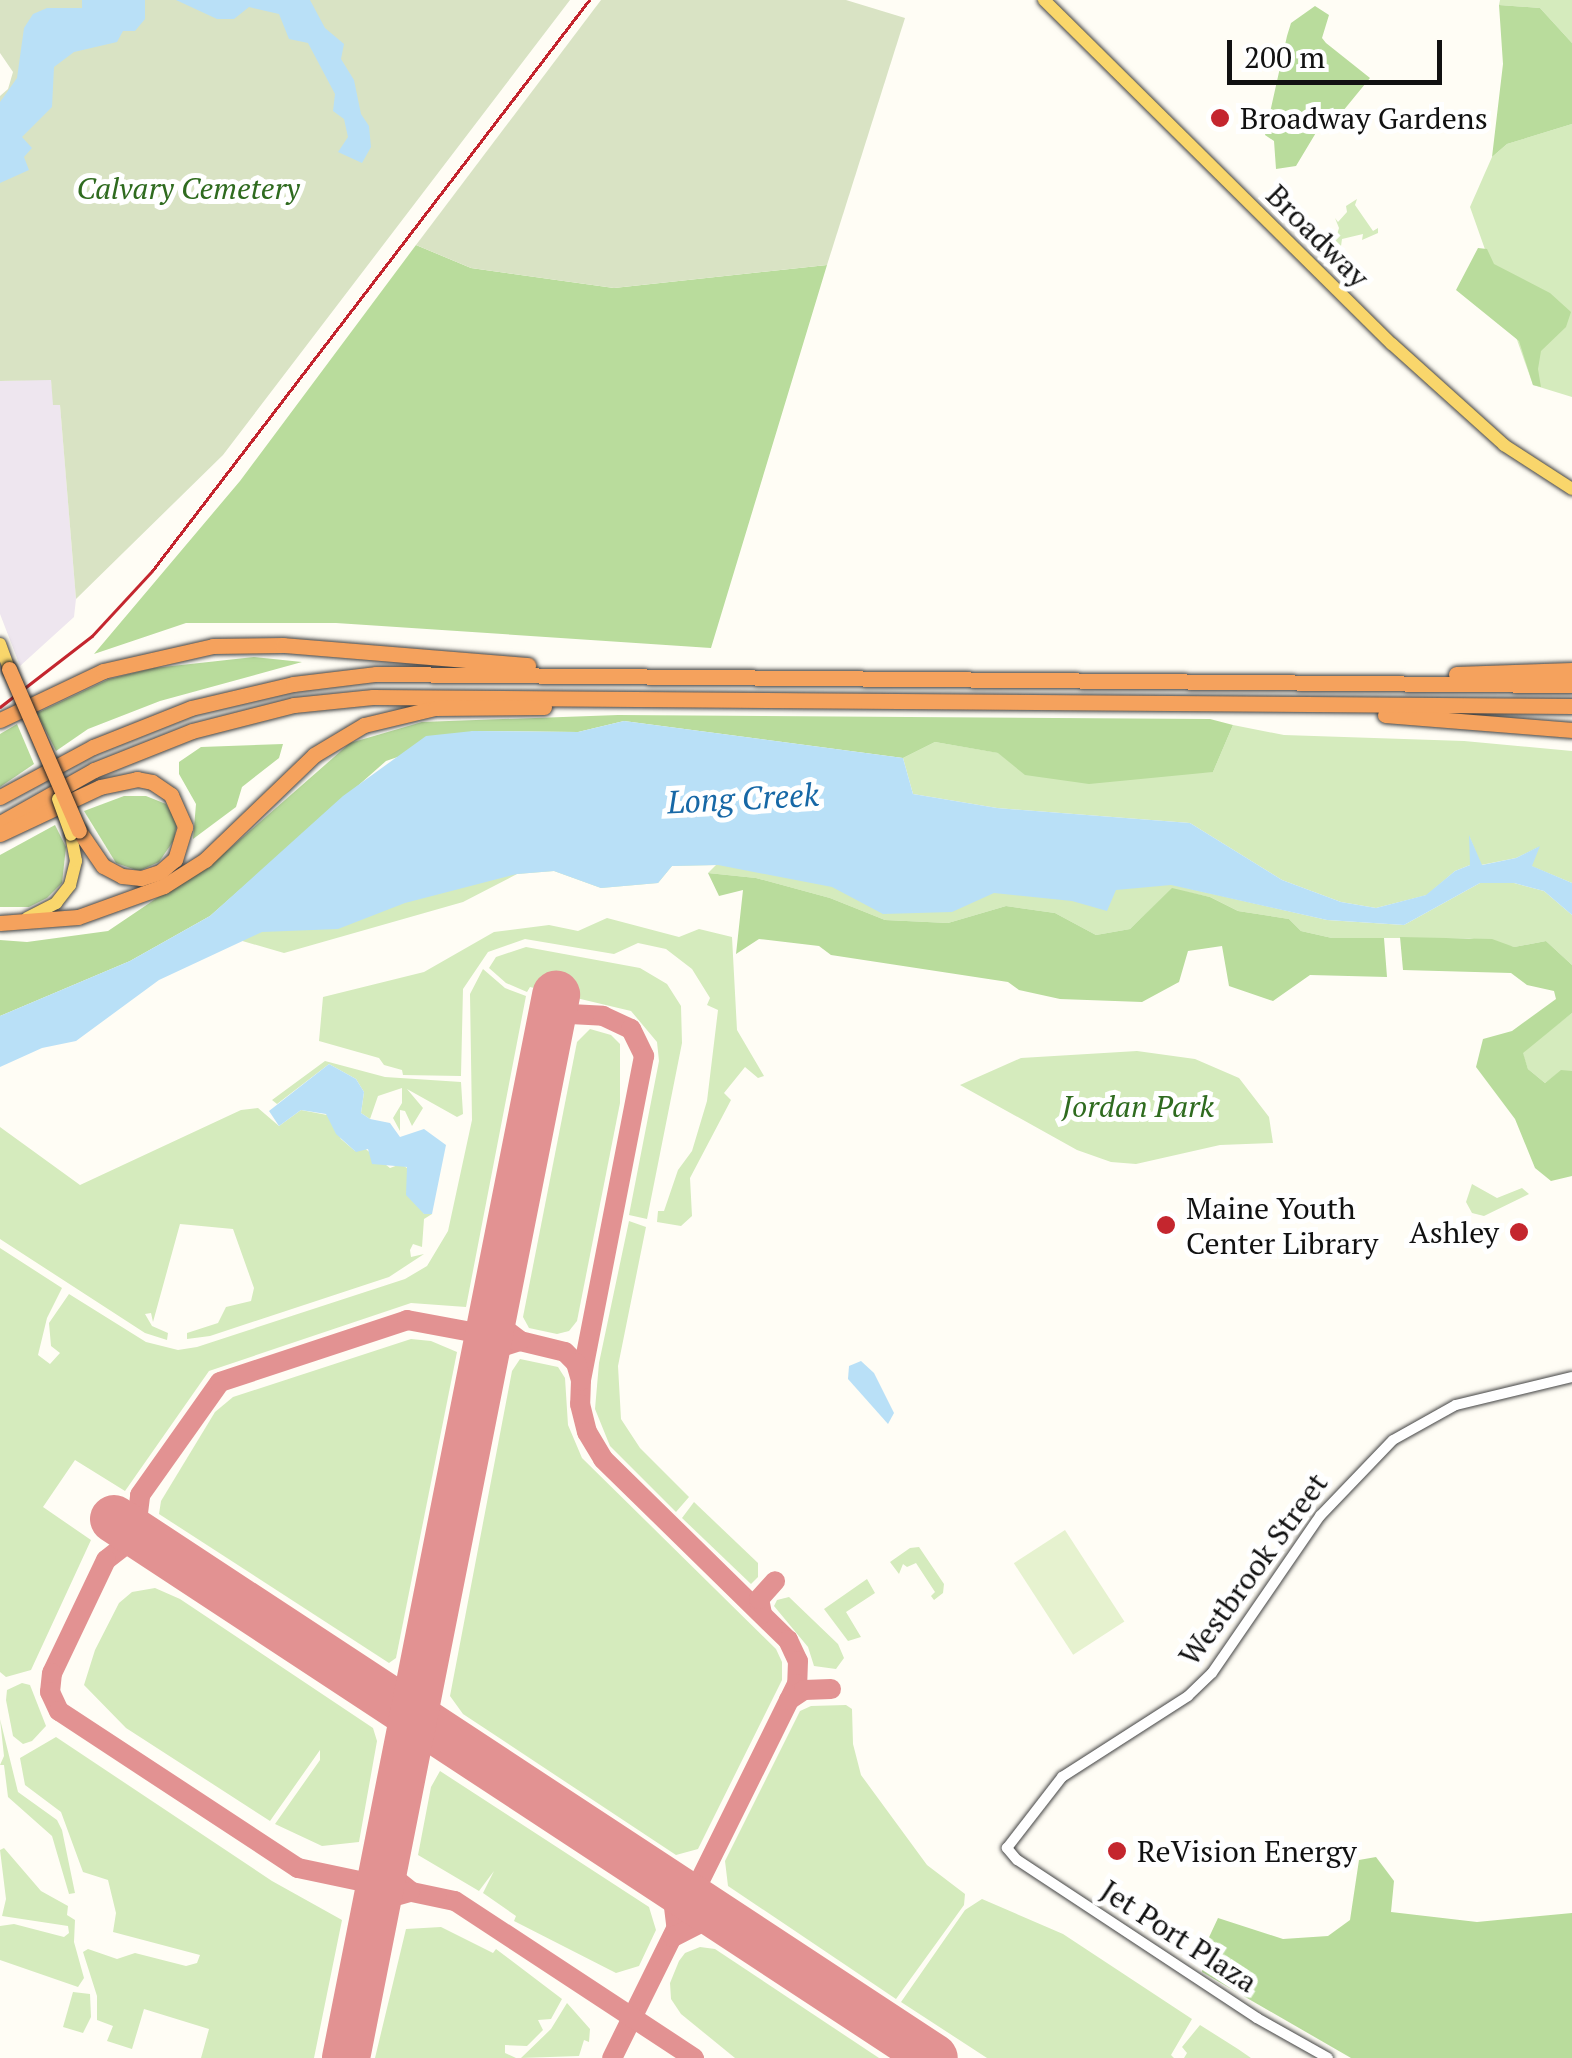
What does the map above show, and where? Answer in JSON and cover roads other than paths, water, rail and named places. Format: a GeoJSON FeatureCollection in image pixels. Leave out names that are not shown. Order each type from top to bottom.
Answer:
{"type":"FeatureCollection","features":[{"type":"Feature","properties":{"kind":"highway"},"geometry":{"type":"LineString","coordinates":[[0,720],[103,670],[163,654],[228,645],[712,676]]}},
{"type":"Feature","properties":{"kind":"highway"},"geometry":{"type":"LineString","coordinates":[[0,834],[88,792],[128,780],[145,780],[166,790],[179,807],[185,827],[182,847],[170,864],[154,875],[134,878],[103,866],[75,833],[10,669]]}},
{"type":"Feature","properties":{"kind":"highway"},"geometry":{"type":"LineString","coordinates":[[1198,681],[1572,670]]}},
{"type":"Feature","properties":{"kind":"highway"},"geometry":{"type":"LineString","coordinates":[[0,798],[69,758],[141,726],[216,701],[293,684],[403,673],[1572,685]]}},
{"type":"Feature","properties":{"kind":"highway"},"geometry":{"type":"LineString","coordinates":[[0,823],[70,782],[141,749],[282,708],[400,695],[1572,706]]}},
{"type":"Feature","properties":{"kind":"highway"},"geometry":{"type":"LineString","coordinates":[[0,923],[78,917],[164,886],[205,860],[314,755],[376,720],[435,708],[615,706],[665,699]]}},
{"type":"Feature","properties":{"kind":"highway"},"geometry":{"type":"LineString","coordinates":[[1347,706],[1387,715],[1572,730]]}},
{"type":"Feature","properties":{"kind":"main road","name":"Broadway"},"geometry":{"type":"LineString","coordinates":[[1044,0],[1400,352],[1494,437],[1572,489]]}},
{"type":"Feature","properties":{"kind":"main road"},"geometry":{"type":"LineString","coordinates":[[0,644],[10,669]]}},
{"type":"Feature","properties":{"kind":"main road"},"geometry":{"type":"LineString","coordinates":[[0,923],[42,912],[62,896],[75,870],[75,833]]}},
{"type":"Feature","properties":{"kind":"street","name":"Westbrook Street"},"geometry":{"type":"LineString","coordinates":[[1007,1848],[1062,1777],[1160,1716],[1212,1673],[1320,1516],[1392,1440],[1456,1405],[1572,1377]]}},
{"type":"Feature","properties":{"kind":"street","name":"Jet Port Plaza"},"geometry":{"type":"LineString","coordinates":[[1007,1848],[1018,1860],[1242,2008],[1328,2058]]}},
{"type":"Feature","properties":{"kind":"water"},"geometry":{"type":"Polygon","coordinates":[[[82,0],[145,0],[145,19],[135,31],[123,31],[117,42],[74,52],[54,67],[52,107],[22,137],[32,148],[24,157],[29,170],[0,183],[0,102],[17,78],[24,28],[33,14],[47,8],[82,8],[82,0]]]}},
{"type":"Feature","properties":{"kind":"water"},"geometry":{"type":"Polygon","coordinates":[[[176,0],[310,0],[325,28],[344,44],[341,59],[354,80],[361,114],[369,126],[371,147],[362,163],[338,152],[348,137],[344,119],[333,111],[335,94],[308,43],[289,39],[279,14],[249,7],[234,19],[217,19],[176,0]]]}},
{"type":"Feature","properties":{"kind":"water","name":"Long Creek"},"geometry":{"type":"Polygon","coordinates":[[[624,721],[903,758],[913,794],[997,808],[1190,823],[1282,880],[1341,902],[1376,908],[1426,895],[1455,871],[1470,865],[1469,835],[1482,865],[1516,858],[1540,846],[1532,866],[1572,883],[1572,915],[1544,891],[1514,883],[1480,883],[1404,925],[1327,920],[1171,885],[1116,890],[1107,911],[1072,901],[994,893],[952,912],[883,914],[832,887],[718,865],[672,866],[658,883],[601,888],[554,871],[517,874],[405,903],[338,929],[262,932],[159,980],[76,1041],[42,1048],[0,1067],[0,1016],[130,961],[210,916],[343,796],[426,736],[473,731],[578,732],[624,721]]]}},
{"type":"Feature","properties":{"kind":"water"},"geometry":{"type":"Polygon","coordinates":[[[329,1064],[356,1079],[364,1092],[361,1113],[390,1123],[400,1137],[424,1129],[446,1145],[432,1214],[424,1214],[406,1195],[407,1167],[372,1164],[368,1149],[356,1152],[336,1134],[326,1114],[301,1110],[279,1126],[269,1111],[329,1064]]]}},
{"type":"Feature","properties":{"kind":"water"},"geometry":{"type":"Polygon","coordinates":[[[861,1361],[874,1373],[894,1413],[888,1424],[848,1379],[849,1366],[861,1361]]]}},
{"type":"Feature","properties":{"kind":"railway"},"geometry":{"type":"LineString","coordinates":[[0,707],[92,636],[152,571],[589,0]]}},
{"type":"Feature","properties":{"kind":"place","name":"Broadway Gardens"},"geometry":{"type":"Point","coordinates":[1220,118]}},
{"type":"Feature","properties":{"kind":"place","name":"Maine Youth Center Library"},"geometry":{"type":"Point","coordinates":[1166,1225]}},
{"type":"Feature","properties":{"kind":"place","name":"Ashley"},"geometry":{"type":"Point","coordinates":[1519,1232]}},
{"type":"Feature","properties":{"kind":"place","name":"ReVision Energy"},"geometry":{"type":"Point","coordinates":[1117,1851]}},
{"type":"Feature","properties":{"kind":"park label","name":"Calvary Cemetery"},"geometry":{"type":"Point","coordinates":[188,188]}},
{"type":"Feature","properties":{"kind":"park label","name":"Jordan Park"},"geometry":{"type":"Point","coordinates":[1138,1106]}}]}
